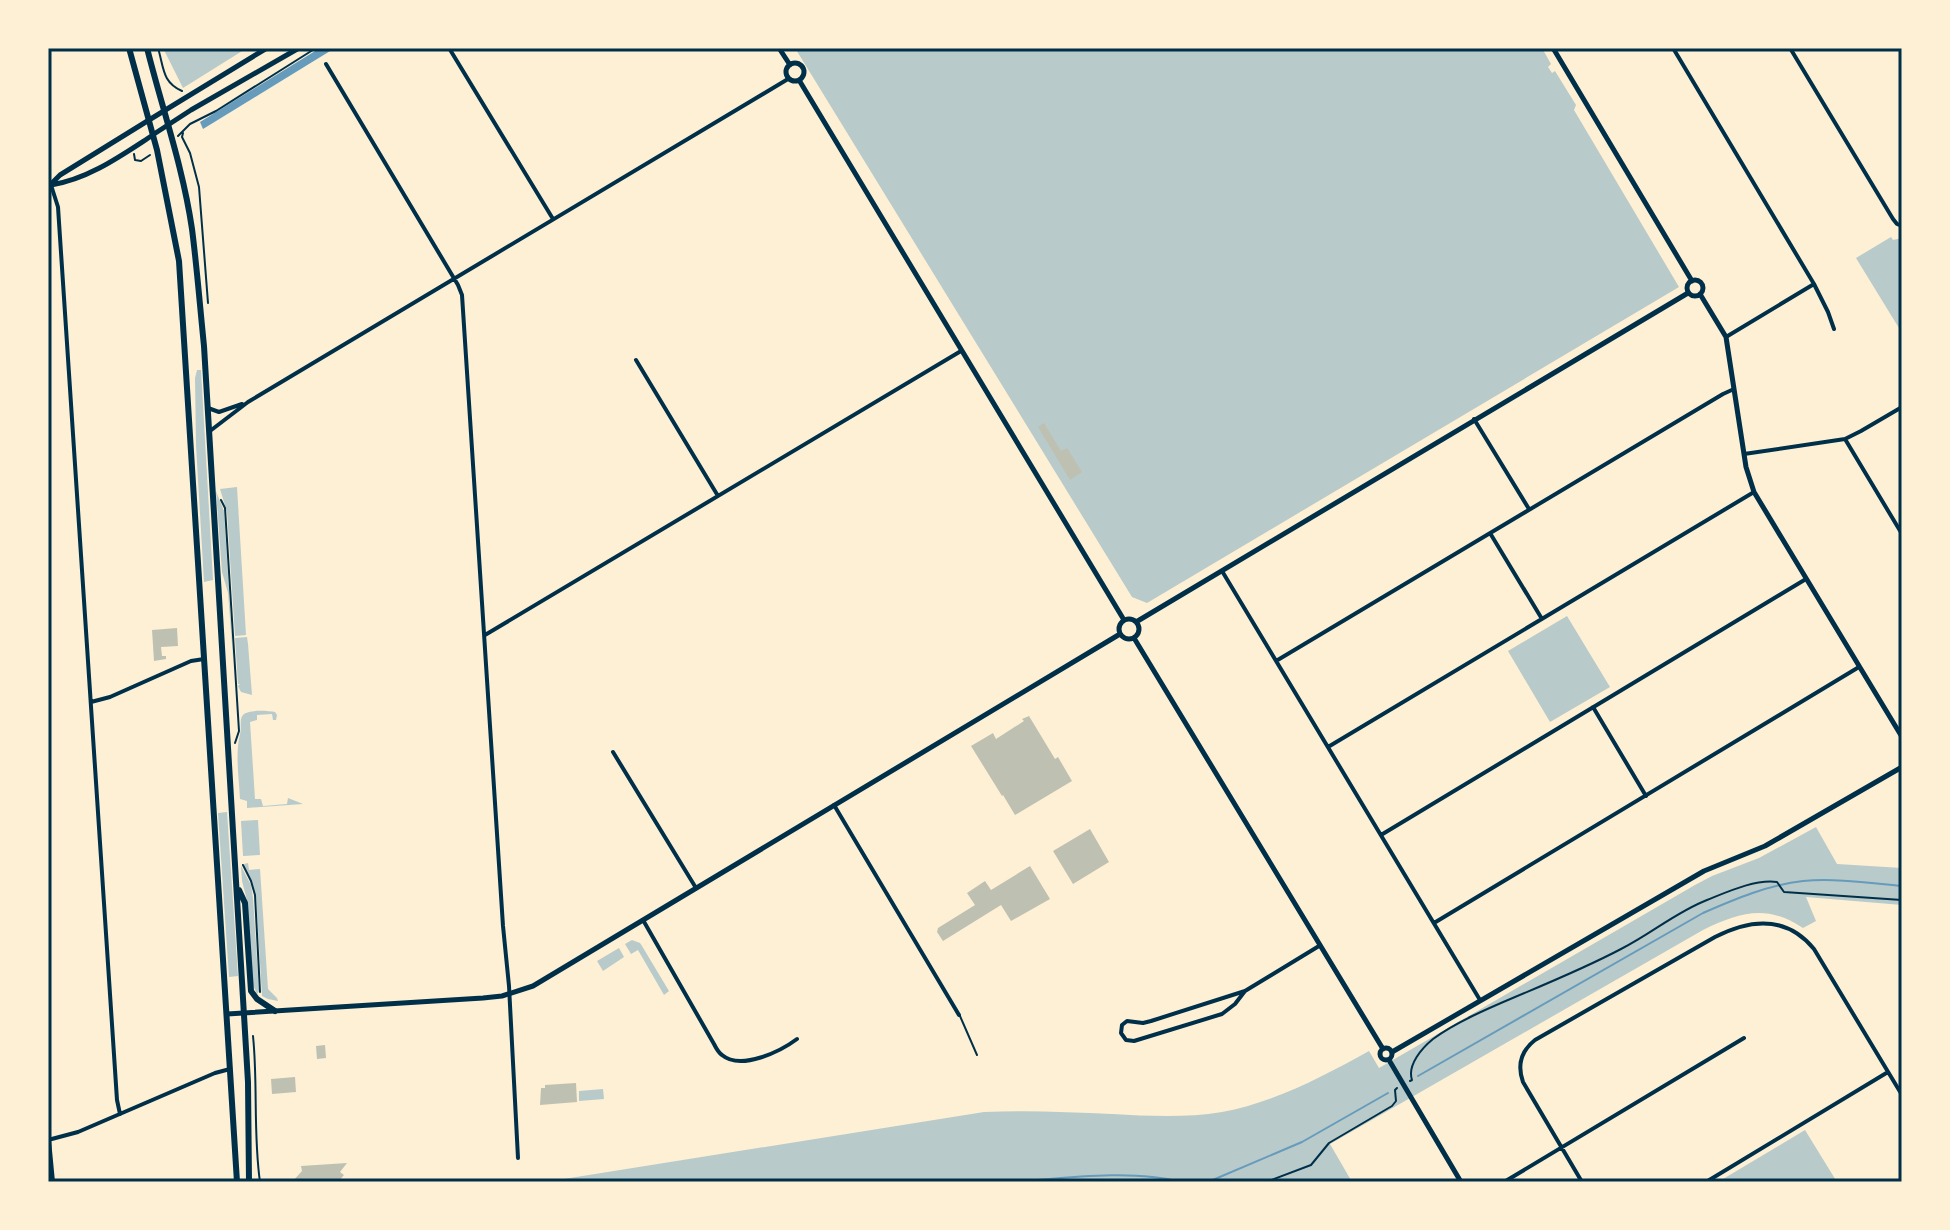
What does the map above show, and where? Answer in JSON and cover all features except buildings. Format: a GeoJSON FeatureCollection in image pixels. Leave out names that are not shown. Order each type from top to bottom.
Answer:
{"type":"FeatureCollection","features":[{"type":"Feature","properties":{"kind":"main road"},"geometry":{"type":"LineString","coordinates":[[129,48],[154,134],[179,261],[237,1182]]}},
{"type":"Feature","properties":{"kind":"main road"},"geometry":{"type":"LineString","coordinates":[[147,48],[177,154],[192,228],[204,346],[245,1013],[249,1182]]}},
{"type":"Feature","properties":{"kind":"main road"},"geometry":{"type":"LineString","coordinates":[[236,883],[245,903],[251,991],[275,1011]]}},
{"type":"Feature","properties":{"kind":"street"},"geometry":{"type":"LineString","coordinates":[[50,186],[60,175],[267,48]]}},
{"type":"Feature","properties":{"kind":"street"},"geometry":{"type":"LineString","coordinates":[[50,186],[95,170],[299,48]]}},
{"type":"Feature","properties":{"kind":"street"},"geometry":{"type":"LineString","coordinates":[[449,48],[553,219]]}},
{"type":"Feature","properties":{"kind":"street"},"geometry":{"type":"LineString","coordinates":[[779,48],[790,65]]}},
{"type":"Feature","properties":{"kind":"street"},"geometry":{"type":"LineString","coordinates":[[1553,48],[1692,281]]}},
{"type":"Feature","properties":{"kind":"street"},"geometry":{"type":"LineString","coordinates":[[1673,48],[1814,284],[1834,329]]}},
{"type":"Feature","properties":{"kind":"street"},"geometry":{"type":"LineString","coordinates":[[1790,48],[1893,219],[1902,226]]}},
{"type":"Feature","properties":{"kind":"street"},"geometry":{"type":"LineString","coordinates":[[326,64],[462,295],[518,1158]]}},
{"type":"Feature","properties":{"kind":"street"},"geometry":{"type":"LineString","coordinates":[[209,432],[248,402],[454,278],[788,79],[799,80],[804,74],[803,69],[797,64],[790,65]]}},
{"type":"Feature","properties":{"kind":"street"},"geometry":{"type":"LineString","coordinates":[[788,79],[786,73],[790,65]]}},
{"type":"Feature","properties":{"kind":"street"},"geometry":{"type":"LineString","coordinates":[[799,80],[1124,620]]}},
{"type":"Feature","properties":{"kind":"street"},"geometry":{"type":"LineString","coordinates":[[50,186],[59,217],[120,1114]]}},
{"type":"Feature","properties":{"kind":"street"},"geometry":{"type":"LineString","coordinates":[[1688,293],[1687,286],[1692,281]]}},
{"type":"Feature","properties":{"kind":"street"},"geometry":{"type":"LineString","coordinates":[[1692,281],[1701,284],[1700,294],[1726,337],[1747,474],[1754,492],[1902,737]]}},
{"type":"Feature","properties":{"kind":"street"},"geometry":{"type":"LineString","coordinates":[[1726,337],[1814,284]]}},
{"type":"Feature","properties":{"kind":"street"},"geometry":{"type":"LineString","coordinates":[[1688,293],[1695,296],[1700,294]]}},
{"type":"Feature","properties":{"kind":"street"},"geometry":{"type":"LineString","coordinates":[[1136,622],[1688,293]]}},
{"type":"Feature","properties":{"kind":"street"},"geometry":{"type":"LineString","coordinates":[[485,636],[961,351]]}},
{"type":"Feature","properties":{"kind":"street"},"geometry":{"type":"LineString","coordinates":[[636,360],[718,496]]}},
{"type":"Feature","properties":{"kind":"street"},"geometry":{"type":"LineString","coordinates":[[1276,661],[1734,389]]}},
{"type":"Feature","properties":{"kind":"street"},"geometry":{"type":"LineString","coordinates":[[207,408],[223,411],[248,402]]}},
{"type":"Feature","properties":{"kind":"street"},"geometry":{"type":"LineString","coordinates":[[1744,454],[1845,439],[1902,407]]}},
{"type":"Feature","properties":{"kind":"street"},"geometry":{"type":"LineString","coordinates":[[1474,419],[1529,509]]}},
{"type":"Feature","properties":{"kind":"street"},"geometry":{"type":"LineString","coordinates":[[1845,439],[1901,531]]}},
{"type":"Feature","properties":{"kind":"street"},"geometry":{"type":"LineString","coordinates":[[1328,747],[1754,492]]}},
{"type":"Feature","properties":{"kind":"street"},"geometry":{"type":"LineString","coordinates":[[1490,533],[1542,619]]}},
{"type":"Feature","properties":{"kind":"street"},"geometry":{"type":"LineString","coordinates":[[1222,571],[1480,1000]]}},
{"type":"Feature","properties":{"kind":"street"},"geometry":{"type":"LineString","coordinates":[[1381,835],[1806,579]]}},
{"type":"Feature","properties":{"kind":"street"},"geometry":{"type":"LineString","coordinates":[[1124,620],[1136,622],[1139,630],[1134,638],[1124,638],[1120,634],[1119,628],[1124,620]]}},
{"type":"Feature","properties":{"kind":"street"},"geometry":{"type":"LineString","coordinates":[[227,1014],[483,998],[509,994],[541,982],[1120,634]]}},
{"type":"Feature","properties":{"kind":"street"},"geometry":{"type":"LineString","coordinates":[[1134,638],[1383,1049]]}},
{"type":"Feature","properties":{"kind":"street"},"geometry":{"type":"LineString","coordinates":[[91,702],[110,697],[191,661],[205,659]]}},
{"type":"Feature","properties":{"kind":"street"},"geometry":{"type":"LineString","coordinates":[[1434,923],[1859,667]]}},
{"type":"Feature","properties":{"kind":"street"},"geometry":{"type":"LineString","coordinates":[[1593,707],[1646,796]]}},
{"type":"Feature","properties":{"kind":"street"},"geometry":{"type":"LineString","coordinates":[[613,752],[696,888]]}},
{"type":"Feature","properties":{"kind":"street"},"geometry":{"type":"LineString","coordinates":[[1392,1052],[1704,871],[1765,846],[1902,767]]}},
{"type":"Feature","properties":{"kind":"street"},"geometry":{"type":"LineString","coordinates":[[834,805],[959,1015]]}},
{"type":"Feature","properties":{"kind":"street"},"geometry":{"type":"LineString","coordinates":[[643,920],[723,1057],[755,1059],[772,1054],[797,1039]]}},
{"type":"Feature","properties":{"kind":"street"},"geometry":{"type":"LineString","coordinates":[[1582,1182],[1521,1078],[1521,1059],[1528,1046],[1739,926],[1778,925],[1807,941],[1902,1095]]}},
{"type":"Feature","properties":{"kind":"street"},"geometry":{"type":"LineString","coordinates":[[1245,991],[1235,1004],[1220,1015],[1134,1041],[1126,1040],[1121,1033],[1122,1025],[1127,1021],[1151,1021],[1245,991],[1319,946]]}},
{"type":"Feature","properties":{"kind":"street"},"geometry":{"type":"LineString","coordinates":[[1504,1182],[1744,1038]]}},
{"type":"Feature","properties":{"kind":"street"},"geometry":{"type":"LineString","coordinates":[[1383,1049],[1388,1048],[1392,1052]]}},
{"type":"Feature","properties":{"kind":"street"},"geometry":{"type":"LineString","coordinates":[[1383,1049],[1380,1058],[1389,1060]]}},
{"type":"Feature","properties":{"kind":"street"},"geometry":{"type":"LineString","coordinates":[[1389,1060],[1392,1052]]}},
{"type":"Feature","properties":{"kind":"street"},"geometry":{"type":"LineString","coordinates":[[1389,1060],[1461,1182]]}},
{"type":"Feature","properties":{"kind":"street"},"geometry":{"type":"LineString","coordinates":[[53,1182],[48,1140],[78,1132],[230,1069]]}},
{"type":"Feature","properties":{"kind":"street"},"geometry":{"type":"LineString","coordinates":[[1706,1182],[1888,1072]]}},
{"type":"Feature","properties":{"kind":"lane"},"geometry":{"type":"LineString","coordinates":[[959,1015],[977,1055]]}},
{"type":"Feature","properties":{"kind":"path"},"geometry":{"type":"LineString","coordinates":[[158,48],[166,79],[170,85],[182,90]]}},
{"type":"Feature","properties":{"kind":"path"},"geometry":{"type":"LineString","coordinates":[[183,133],[190,124],[316,48]]}},
{"type":"Feature","properties":{"kind":"path"},"geometry":{"type":"LineString","coordinates":[[135,160],[141,161]]}},
{"type":"Feature","properties":{"kind":"path"},"geometry":{"type":"LineString","coordinates":[[219,494],[225,508],[239,728],[235,745]]}},
{"type":"Feature","properties":{"kind":"path"},"geometry":{"type":"LineString","coordinates":[[242,862],[256,903],[260,995]]}},
{"type":"Feature","properties":{"kind":"path"},"geometry":{"type":"LineString","coordinates":[[1412,1080],[1410,1068],[1432,1040],[1485,1009],[1624,948],[1685,911],[1740,888],[1770,881],[1777,882],[1784,892],[1902,900]]}},
{"type":"Feature","properties":{"kind":"path"},"geometry":{"type":"LineString","coordinates":[[252,1026],[260,1182]]}},
{"type":"Feature","properties":{"kind":"path"},"geometry":{"type":"LineString","coordinates":[[1266,1182],[1311,1165],[1330,1141],[1394,1105],[1395,1090]]}},
{"type":"Feature","properties":{"kind":"shaded area"},"geometry":{"type":"Polygon","coordinates":[[[163,48],[247,48],[183,88],[163,48]]]}},
{"type":"Feature","properties":{"kind":"shaded area"},"geometry":{"type":"Polygon","coordinates":[[[795,48],[1542,48],[1551,64],[1548,67],[1552,73],[1555,71],[1576,105],[1574,110],[1679,287],[1147,603],[1132,597],[795,48]]]}},
{"type":"Feature","properties":{"kind":"shaded area"},"geometry":{"type":"Polygon","coordinates":[[[1891,237],[1893,240],[1902,238],[1902,333],[1856,258],[1891,237]]]}},
{"type":"Feature","properties":{"kind":"shaded area"},"geometry":{"type":"Polygon","coordinates":[[[197,370],[201,370],[213,580],[204,582],[196,445],[197,370]]]}},
{"type":"Feature","properties":{"kind":"shaded area"},"geometry":{"type":"Polygon","coordinates":[[[237,487],[246,635],[235,636],[227,512],[220,489],[237,487]]]}},
{"type":"Feature","properties":{"kind":"shaded area"},"geometry":{"type":"Polygon","coordinates":[[[216,491],[224,511],[234,670],[228,593],[222,572],[216,491]]]}},
{"type":"Feature","properties":{"kind":"shaded area"},"geometry":{"type":"Polygon","coordinates":[[[1567,616],[1610,687],[1550,722],[1508,651],[1567,616]]]}},
{"type":"Feature","properties":{"kind":"shaded area"},"geometry":{"type":"Polygon","coordinates":[[[247,637],[252,695],[241,692],[238,686],[235,638],[247,637]]]}},
{"type":"Feature","properties":{"kind":"shaded area"},"geometry":{"type":"Polygon","coordinates":[[[250,712],[275,712],[276,720],[273,720],[272,714],[257,715],[257,720],[250,722],[255,799],[261,799],[263,806],[287,804],[288,798],[303,804],[247,808],[247,801],[240,799],[238,774],[241,719],[250,712]]]}},
{"type":"Feature","properties":{"kind":"shaded area"},"geometry":{"type":"Polygon","coordinates":[[[227,812],[238,976],[229,977],[218,813],[227,812]]]}},
{"type":"Feature","properties":{"kind":"shaded area"},"geometry":{"type":"Polygon","coordinates":[[[258,820],[260,855],[243,856],[241,821],[258,820]]]}},
{"type":"Feature","properties":{"kind":"shaded area"},"geometry":{"type":"Polygon","coordinates":[[[1816,827],[1837,864],[1902,868],[1902,905],[1806,897],[1816,921],[1803,928],[1777,916],[1753,913],[1703,930],[1330,1144],[1352,1182],[545,1182],[984,1112],[1181,1116],[1241,1108],[1298,1088],[1369,1051],[1379,1068],[1695,885],[1759,858],[1816,827]]]}},
{"type":"Feature","properties":{"kind":"shaded area"},"geometry":{"type":"Polygon","coordinates":[[[248,863],[249,870],[260,869],[268,989],[278,1001],[262,996],[256,896],[244,864],[248,863]]]}},
{"type":"Feature","properties":{"kind":"shaded area"},"geometry":{"type":"Polygon","coordinates":[[[241,866],[251,885],[253,898],[257,994],[253,985],[247,900],[241,866]]]}},
{"type":"Feature","properties":{"kind":"shaded area"},"geometry":{"type":"Polygon","coordinates":[[[632,940],[640,943],[669,991],[664,995],[638,950],[631,954],[625,944],[632,940]]]}},
{"type":"Feature","properties":{"kind":"shaded area"},"geometry":{"type":"Polygon","coordinates":[[[619,948],[624,957],[603,971],[597,961],[619,948]]]}},
{"type":"Feature","properties":{"kind":"shaded area"},"geometry":{"type":"Polygon","coordinates":[[[603,1089],[604,1099],[579,1101],[579,1091],[603,1089]]]}},
{"type":"Feature","properties":{"kind":"shaded area"},"geometry":{"type":"Polygon","coordinates":[[[1805,1130],[1837,1182],[1718,1182],[1805,1130]]]}},
{"type":"Feature","properties":{"kind":"water"},"geometry":{"type":"Polygon","coordinates":[[[320,48],[335,48],[203,129],[200,122],[320,48]]]}},
{"type":"Feature","properties":{"kind":"waterway"},"geometry":{"type":"LineString","coordinates":[[1418,1076],[1703,913],[1739,898],[1803,881],[1840,880],[1902,886]]}},
{"type":"Feature","properties":{"kind":"waterway"},"geometry":{"type":"LineString","coordinates":[[1208,1182],[1302,1142],[1388,1093]]}},
{"type":"Feature","properties":{"kind":"waterway"},"geometry":{"type":"LineString","coordinates":[[1013,1182],[1120,1175],[1181,1182]]}}]}
